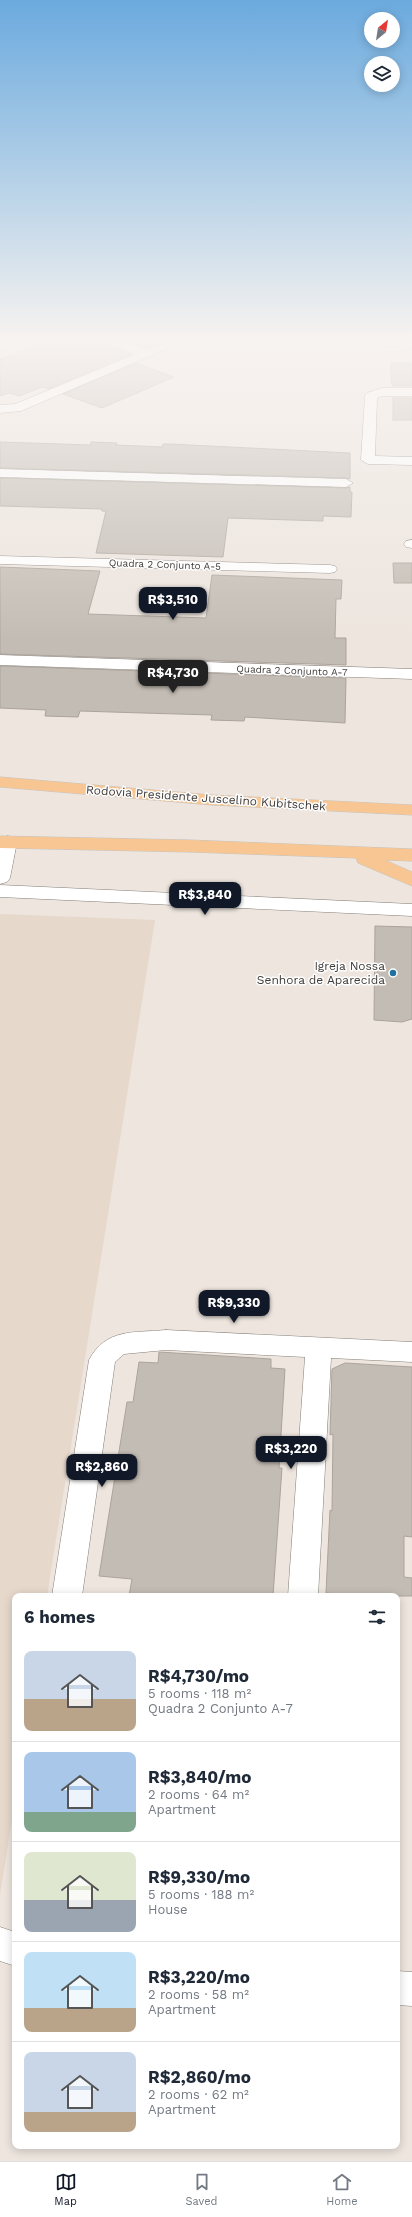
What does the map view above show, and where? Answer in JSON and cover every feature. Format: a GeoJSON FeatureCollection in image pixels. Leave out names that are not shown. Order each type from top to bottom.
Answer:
{"type":"FeatureCollection","features":[{"type":"Feature","properties":{"kind":"highway","name":"Rodovia Presidente Juscelino Kubitschek"},"geometry":{"type":"LineString","coordinates":[[0,782],[212,800],[412,810]]}},
{"type":"Feature","properties":{"kind":"highway"},"geometry":{"type":"LineString","coordinates":[[4,842],[190,846],[412,855]]}},
{"type":"Feature","properties":{"kind":"highway"},"geometry":{"type":"LineString","coordinates":[[347,852],[385,866],[412,880]]}},
{"type":"Feature","properties":{"kind":"street"},"geometry":{"type":"LineString","coordinates":[[369,438],[368,460],[412,461]]}},
{"type":"Feature","properties":{"kind":"street"},"geometry":{"type":"LineString","coordinates":[[0,473],[346,483]]}},
{"type":"Feature","properties":{"kind":"street","name":"Quadra 2 Conjunto A-5"},"geometry":{"type":"LineString","coordinates":[[0,560],[330,569]]}},
{"type":"Feature","properties":{"kind":"street","name":"Quadra 2 Conjunto A-7"},"geometry":{"type":"LineString","coordinates":[[0,660],[412,674]]}},
{"type":"Feature","properties":{"kind":"street"},"geometry":{"type":"LineString","coordinates":[[0,878],[4,842]]}},
{"type":"Feature","properties":{"kind":"street"},"geometry":{"type":"LineString","coordinates":[[0,891],[412,910]]}},
{"type":"Feature","properties":{"kind":"street"},"geometry":{"type":"LineString","coordinates":[[67,1593],[102,1360],[107,1352],[118,1344],[166,1340],[412,1352]]}},
{"type":"Feature","properties":{"kind":"street"},"geometry":{"type":"LineString","coordinates":[[303,1593],[319,1347]]}},
{"type":"Feature","properties":{"kind":"street"},"geometry":{"type":"LineString","coordinates":[[0,1944],[12,1948]]}},
{"type":"Feature","properties":{"kind":"street"},"geometry":{"type":"LineString","coordinates":[[400,1988],[412,1989]]}},
{"type":"Feature","properties":{"kind":"shaded area"},"geometry":{"type":"Polygon","coordinates":[[[0,914],[155,920],[47,1593],[12,1593],[12,1820],[0,1895],[0,914]]]}},
{"type":"Feature","properties":{"kind":"building"},"geometry":{"type":"Polygon","coordinates":[[[0,442],[91,445],[91,442],[117,443],[116,445],[162,447],[163,444],[170,444],[350,453],[350,479],[0,468],[0,442]]]}},
{"type":"Feature","properties":{"kind":"building"},"geometry":{"type":"Polygon","coordinates":[[[0,478],[350,487],[350,492],[352,492],[351,517],[323,516],[323,521],[228,518],[223,557],[96,553],[106,511],[102,511],[102,509],[0,506],[0,478]]]}},
{"type":"Feature","properties":{"kind":"building"},"geometry":{"type":"Polygon","coordinates":[[[393,563],[412,563],[412,583],[394,583],[393,563]]]}},
{"type":"Feature","properties":{"kind":"building"},"geometry":{"type":"Polygon","coordinates":[[[0,567],[100,571],[88,614],[206,618],[212,575],[342,580],[341,599],[336,599],[335,638],[346,638],[346,665],[0,654],[0,567]]]}},
{"type":"Feature","properties":{"kind":"building"},"geometry":{"type":"Polygon","coordinates":[[[0,666],[346,678],[345,723],[245,717],[244,721],[211,720],[212,715],[80,711],[78,717],[45,716],[46,710],[0,708],[0,666]]]}},
{"type":"Feature","properties":{"kind":"building","name":"Igreja Nossa Senhora de Aparecida"},"geometry":{"type":"Polygon","coordinates":[[[375,926],[412,927],[412,1019],[402,1022],[374,1020],[375,926]]]}},
{"type":"Feature","properties":{"kind":"building"},"geometry":{"type":"Polygon","coordinates":[[[159,1352],[271,1359],[271,1368],[285,1369],[279,1468],[282,1468],[273,1593],[130,1593],[132,1579],[99,1576],[127,1402],[133,1402],[139,1362],[158,1363],[159,1352]]]}},
{"type":"Feature","properties":{"kind":"building"},"geometry":{"type":"Polygon","coordinates":[[[345,1363],[412,1367],[412,1537],[404,1536],[404,1577],[412,1578],[412,1596],[400,1596],[400,1593],[326,1593],[330,1510],[332,1511],[333,1434],[330,1435],[332,1369],[345,1363]]]}},
{"type":"Feature","properties":{"kind":"place","name":"Igreja Nossa Senhora de Aparecida"},"geometry":{"type":"Point","coordinates":[393,973]}}]}
